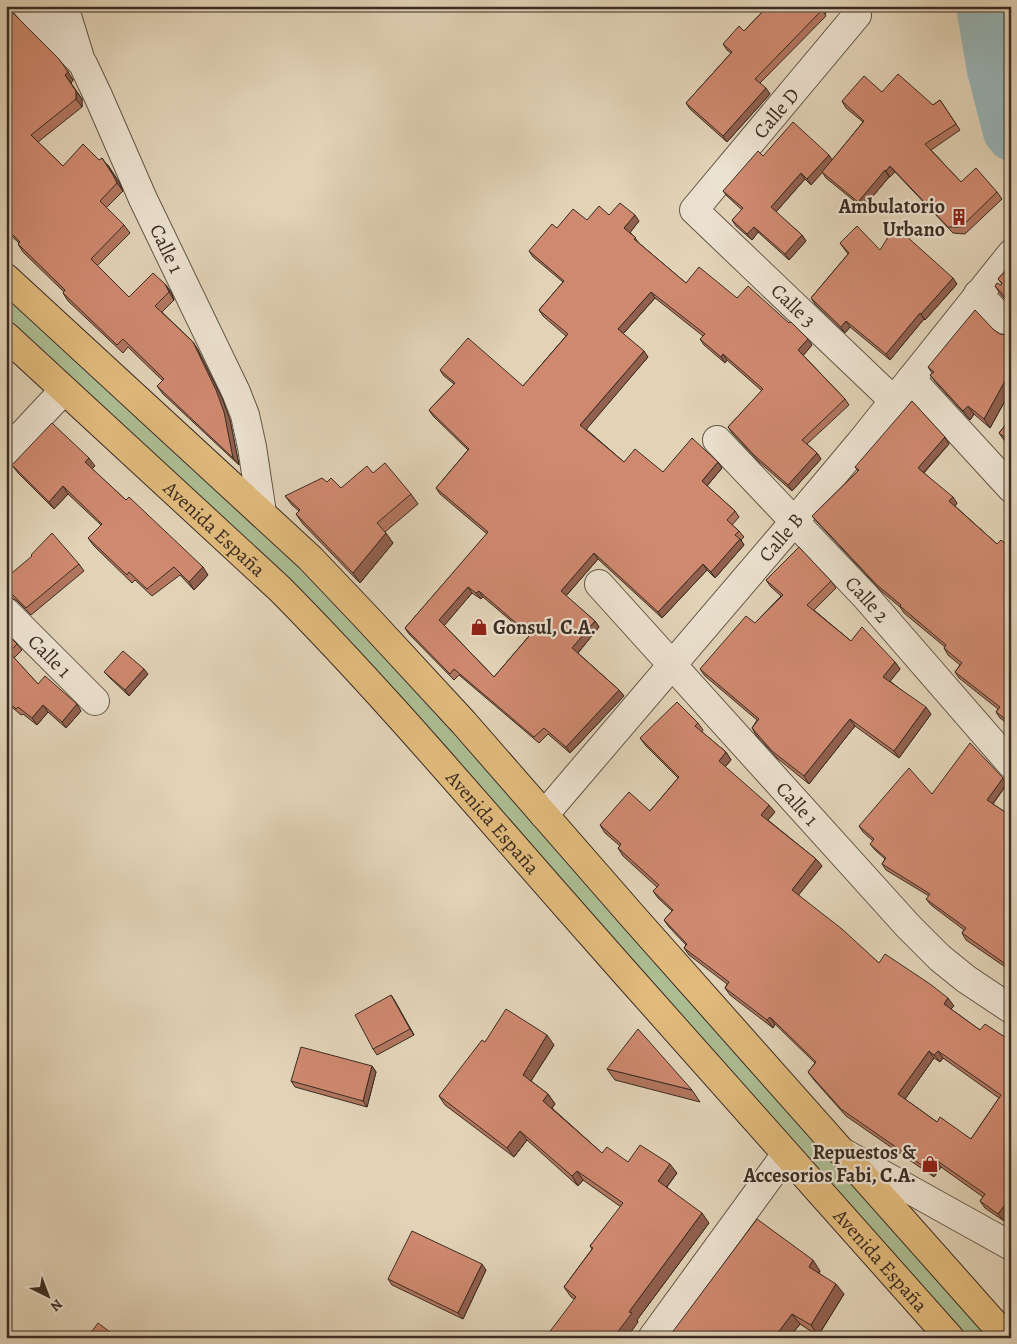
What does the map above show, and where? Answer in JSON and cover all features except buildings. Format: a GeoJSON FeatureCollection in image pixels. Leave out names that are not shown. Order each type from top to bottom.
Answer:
{"type":"FeatureCollection","features":[{"type":"Feature","properties":{"kind":"main road"},"geometry":{"type":"LineString","coordinates":[[6,278],[310,558],[367,618],[464,723],[635,920],[1004,1330]]}},
{"type":"Feature","properties":{"kind":"main road","name":"Avenida España"},"geometry":{"type":"LineString","coordinates":[[6,336],[280,589],[316,626],[432,752],[592,936],[950,1338]]}},
{"type":"Feature","properties":{"kind":"street","name":"Calle 1"},"geometry":{"type":"LineString","coordinates":[[26,6],[82,64],[143,199],[236,392],[245,415],[262,513]]}},
{"type":"Feature","properties":{"kind":"street"},"geometry":{"type":"LineString","coordinates":[[64,6],[82,64]]}},
{"type":"Feature","properties":{"kind":"street","name":"Calle D"},"geometry":{"type":"LineString","coordinates":[[694,210],[857,16]]}},
{"type":"Feature","properties":{"kind":"street","name":"Calle 3"},"geometry":{"type":"LineString","coordinates":[[694,210],[894,401]]}},
{"type":"Feature","properties":{"kind":"street","name":"Calle B"},"geometry":{"type":"LineString","coordinates":[[544,815],[894,401],[1011,254]]}},
{"type":"Feature","properties":{"kind":"street"},"geometry":{"type":"LineString","coordinates":[[978,294],[1011,328]]}},
{"type":"Feature","properties":{"kind":"street"},"geometry":{"type":"LineString","coordinates":[[911,379],[1011,488]]}},
{"type":"Feature","properties":{"kind":"street"},"geometry":{"type":"LineString","coordinates":[[6,452],[64,390]]}},
{"type":"Feature","properties":{"kind":"street","name":"Calle 2"},"geometry":{"type":"LineString","coordinates":[[717,440],[866,597],[1011,764]]}},
{"type":"Feature","properties":{"kind":"street","name":"Calle 1"},"geometry":{"type":"LineString","coordinates":[[598,584],[908,926],[946,964],[1011,1009]]}},
{"type":"Feature","properties":{"kind":"street","name":"Calle 1"},"geometry":{"type":"LineString","coordinates":[[6,612],[95,701]]}},
{"type":"Feature","properties":{"kind":"street"},"geometry":{"type":"LineString","coordinates":[[841,1151],[1011,1246]]}},
{"type":"Feature","properties":{"kind":"street"},"geometry":{"type":"LineString","coordinates":[[652,1338],[786,1154]]}},
{"type":"Feature","properties":{"kind":"green space"},"geometry":{"type":"Polygon","coordinates":[[[6,297],[301,568],[343,611],[425,700],[623,927],[989,1338],[968,1338],[613,939],[442,742],[346,638],[289,580],[6,318],[6,297]]]}},
{"type":"Feature","properties":{"kind":"waterway"},"geometry":{"type":"LineString","coordinates":[[980,6],[991,70],[1007,132],[1011,137]]}},
{"type":"Feature","properties":{"kind":"place","name":"Ambulatorio Urbano"},"geometry":{"type":"Point","coordinates":[959,217]}},
{"type":"Feature","properties":{"kind":"place","name":"Gonsul, C.A."},"geometry":{"type":"Point","coordinates":[479,627]}},
{"type":"Feature","properties":{"kind":"place","name":"Repuestos & Accesorios Fabi, C.A."},"geometry":{"type":"Point","coordinates":[930,1164]}}]}
